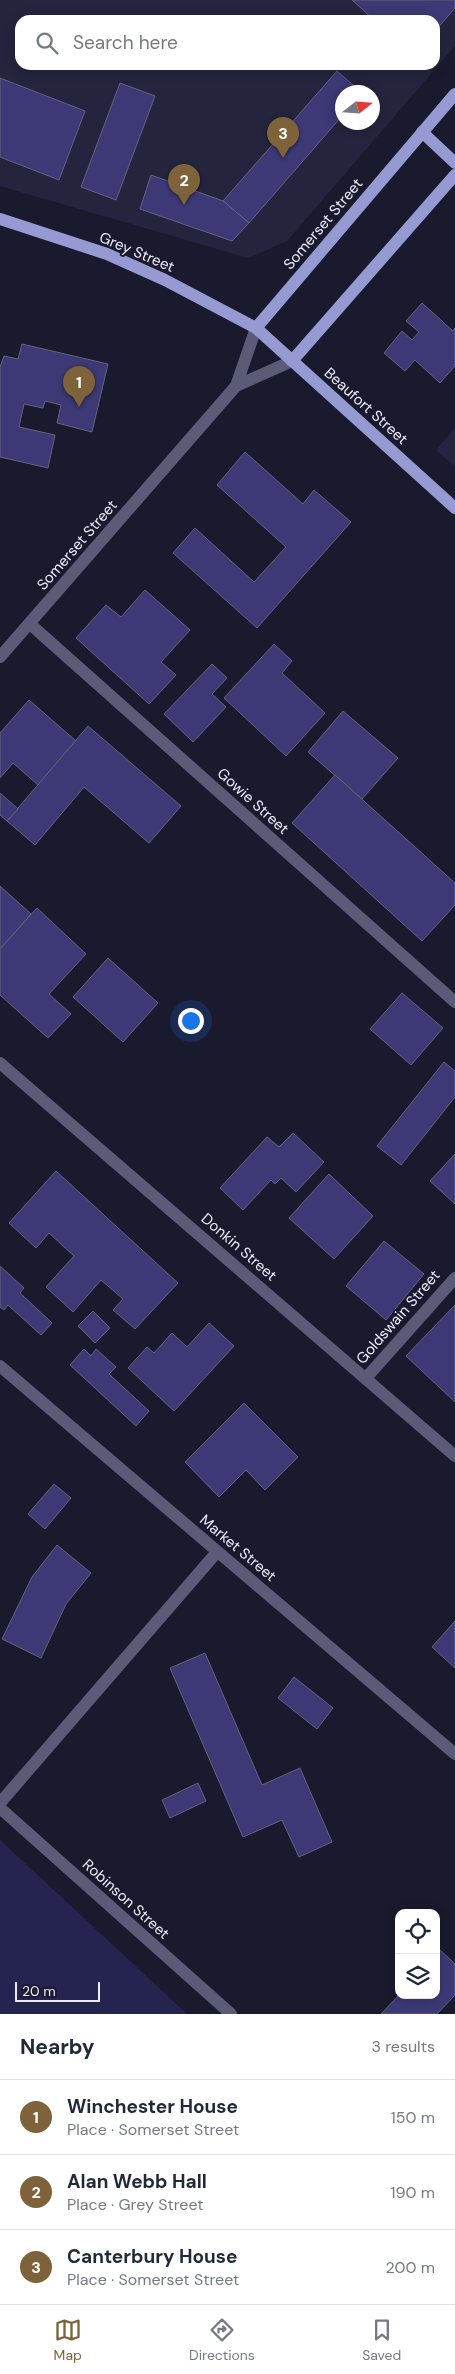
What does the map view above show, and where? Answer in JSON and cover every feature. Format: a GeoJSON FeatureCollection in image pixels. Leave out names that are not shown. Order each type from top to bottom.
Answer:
{"type":"FeatureCollection","features":[{"type":"Feature","properties":{"kind":"main road","name":"Somerset Street"},"geometry":{"type":"LineString","coordinates":[[256,328],[455,94]]}},
{"type":"Feature","properties":{"kind":"main road"},"geometry":{"type":"LineString","coordinates":[[422,132],[455,163]]}},
{"type":"Feature","properties":{"kind":"main road","name":"Somerset Street"},"geometry":{"type":"LineString","coordinates":[[292,362],[455,175]]}},
{"type":"Feature","properties":{"kind":"main road","name":"Grey Street"},"geometry":{"type":"LineString","coordinates":[[0,220],[107,254],[165,280],[256,328]]}},
{"type":"Feature","properties":{"kind":"main road","name":"Beaufort Street"},"geometry":{"type":"LineString","coordinates":[[256,328],[455,508]]}},
{"type":"Feature","properties":{"kind":"street","name":"Somerset Street"},"geometry":{"type":"LineString","coordinates":[[0,657],[236,386],[256,328]]}},
{"type":"Feature","properties":{"kind":"street","name":"Somerset Street"},"geometry":{"type":"LineString","coordinates":[[236,386],[292,362]]}},
{"type":"Feature","properties":{"kind":"street","name":"Gowie Street"},"geometry":{"type":"LineString","coordinates":[[30,624],[455,1002]]}},
{"type":"Feature","properties":{"kind":"street","name":"Donkin Street"},"geometry":{"type":"LineString","coordinates":[[0,1063],[454,1453]]}},
{"type":"Feature","properties":{"kind":"street","name":"Goldswain Street"},"geometry":{"type":"LineString","coordinates":[[366,1378],[455,1278]]}},
{"type":"Feature","properties":{"kind":"street","name":"Market Street"},"geometry":{"type":"LineString","coordinates":[[0,1366],[455,1754]]}},
{"type":"Feature","properties":{"kind":"street"},"geometry":{"type":"LineString","coordinates":[[0,1803],[218,1552]]}},
{"type":"Feature","properties":{"kind":"street","name":"Robinson Street"},"geometry":{"type":"LineString","coordinates":[[0,1808],[231,2014]]}},
{"type":"Feature","properties":{"kind":"shaded area"},"geometry":{"type":"Polygon","coordinates":[[[0,0],[455,0],[455,46],[440,63],[440,15],[15,15],[15,70],[434,70],[287,241],[248,258],[0,186],[0,0]]]}},
{"type":"Feature","properties":{"kind":"shaded area"},"geometry":{"type":"Polygon","coordinates":[[[455,428],[455,467],[436,450],[455,428]]]}},
{"type":"Feature","properties":{"kind":"shaded area"},"geometry":{"type":"Polygon","coordinates":[[[0,1840],[187,2014],[0,2014],[0,1840]]]}},
{"type":"Feature","properties":{"kind":"building"},"geometry":{"type":"Polygon","coordinates":[[[352,0],[455,0],[455,8],[440,25],[440,15],[368,15],[352,0]]]}},
{"type":"Feature","properties":{"kind":"building"},"geometry":{"type":"Polygon","coordinates":[[[337,71],[353,85],[335,85],[335,124],[249,223],[223,201],[337,71]]]}},
{"type":"Feature","properties":{"kind":"building"},"geometry":{"type":"Polygon","coordinates":[[[0,78],[85,111],[59,180],[0,157],[0,78]]]}},
{"type":"Feature","properties":{"kind":"building"},"geometry":{"type":"Polygon","coordinates":[[[120,83],[155,96],[116,200],[81,187],[120,83]]]}},
{"type":"Feature","properties":{"kind":"building"},"geometry":{"type":"Polygon","coordinates":[[[151,175],[223,201],[249,223],[232,241],[140,209],[151,175]]]}},
{"type":"Feature","properties":{"kind":"building"},"geometry":{"type":"Polygon","coordinates":[[[422,303],[453,331],[455,328],[455,366],[440,383],[415,360],[405,371],[384,353],[402,331],[412,340],[419,332],[406,321],[422,303]]]}},
{"type":"Feature","properties":{"kind":"building"},"geometry":{"type":"Polygon","coordinates":[[[22,344],[108,364],[92,432],[57,423],[61,405],[45,401],[43,408],[24,404],[19,427],[55,435],[48,468],[0,457],[0,367],[4,356],[18,359],[22,344]]]}},
{"type":"Feature","properties":{"kind":"building"},"geometry":{"type":"Polygon","coordinates":[[[245,452],[303,504],[314,490],[351,522],[257,628],[173,553],[195,528],[254,582],[286,547],[217,485],[245,452]]]}},
{"type":"Feature","properties":{"kind":"building"},"geometry":{"type":"Polygon","coordinates":[[[145,590],[190,630],[161,662],[176,675],[149,704],[76,638],[106,605],[121,617],[145,590]]]}},
{"type":"Feature","properties":{"kind":"building"},"geometry":{"type":"Polygon","coordinates":[[[274,644],[292,661],[282,673],[325,713],[286,756],[224,698],[274,644]]]}},
{"type":"Feature","properties":{"kind":"building"},"geometry":{"type":"Polygon","coordinates":[[[212,664],[227,678],[212,694],[226,707],[193,742],[164,714],[212,664]]]}},
{"type":"Feature","properties":{"kind":"building"},"geometry":{"type":"Polygon","coordinates":[[[29,700],[76,741],[38,785],[13,763],[0,778],[0,733],[29,700]]]}},
{"type":"Feature","properties":{"kind":"building"},"geometry":{"type":"Polygon","coordinates":[[[343,711],[398,758],[362,799],[308,752],[343,711]]]}},
{"type":"Feature","properties":{"kind":"building"},"geometry":{"type":"Polygon","coordinates":[[[88,726],[181,806],[149,843],[84,787],[35,845],[7,821],[88,726]]]}},
{"type":"Feature","properties":{"kind":"building"},"geometry":{"type":"Polygon","coordinates":[[[335,775],[455,883],[455,905],[422,941],[292,823],[335,775]]]}},
{"type":"Feature","properties":{"kind":"building"},"geometry":{"type":"Polygon","coordinates":[[[0,793],[18,809],[7,821],[0,815],[0,793]]]}},
{"type":"Feature","properties":{"kind":"building"},"geometry":{"type":"Polygon","coordinates":[[[0,886],[31,914],[0,949],[0,886]]]}},
{"type":"Feature","properties":{"kind":"building"},"geometry":{"type":"Polygon","coordinates":[[[37,908],[86,954],[49,994],[71,1014],[48,1038],[0,995],[0,949],[37,908]]]}},
{"type":"Feature","properties":{"kind":"building"},"geometry":{"type":"Polygon","coordinates":[[[108,958],[158,1003],[123,1042],[73,997],[108,958]]]}},
{"type":"Feature","properties":{"kind":"building"},"geometry":{"type":"Polygon","coordinates":[[[402,993],[443,1028],[411,1065],[370,1029],[402,993]]]}},
{"type":"Feature","properties":{"kind":"building"},"geometry":{"type":"Polygon","coordinates":[[[444,1062],[455,1071],[455,1097],[401,1165],[377,1146],[444,1062]]]}},
{"type":"Feature","properties":{"kind":"building"},"geometry":{"type":"Polygon","coordinates":[[[293,1133],[324,1162],[296,1192],[281,1178],[275,1184],[271,1180],[243,1210],[220,1188],[267,1137],[279,1147],[293,1133]]]}},
{"type":"Feature","properties":{"kind":"building"},"geometry":{"type":"Polygon","coordinates":[[[455,1154],[455,1204],[430,1181],[455,1154]]]}},
{"type":"Feature","properties":{"kind":"building"},"geometry":{"type":"Polygon","coordinates":[[[56,1171],[178,1283],[135,1329],[113,1310],[123,1299],[101,1280],[73,1312],[46,1287],[74,1256],[49,1233],[36,1248],[9,1223],[56,1171]]]}},
{"type":"Feature","properties":{"kind":"building"},"geometry":{"type":"Polygon","coordinates":[[[329,1174],[373,1216],[334,1259],[289,1218],[329,1174]]]}},
{"type":"Feature","properties":{"kind":"building"},"geometry":{"type":"Polygon","coordinates":[[[384,1241],[424,1274],[386,1320],[346,1286],[384,1241]]]}},
{"type":"Feature","properties":{"kind":"building"},"geometry":{"type":"Polygon","coordinates":[[[0,1266],[24,1288],[20,1293],[52,1323],[41,1335],[8,1305],[4,1310],[0,1307],[0,1266]]]}},
{"type":"Feature","properties":{"kind":"building"},"geometry":{"type":"Polygon","coordinates":[[[455,1305],[455,1402],[406,1356],[455,1305]]]}},
{"type":"Feature","properties":{"kind":"building"},"geometry":{"type":"Polygon","coordinates":[[[93,1311],[110,1328],[95,1343],[78,1326],[93,1311]]]}},
{"type":"Feature","properties":{"kind":"building"},"geometry":{"type":"Polygon","coordinates":[[[209,1323],[234,1346],[174,1411],[128,1368],[147,1347],[154,1353],[172,1333],[187,1347],[209,1323]]]}},
{"type":"Feature","properties":{"kind":"building"},"geometry":{"type":"Polygon","coordinates":[[[84,1349],[91,1356],[96,1349],[116,1367],[109,1374],[149,1411],[136,1426],[70,1365],[84,1349]]]}},
{"type":"Feature","properties":{"kind":"building"},"geometry":{"type":"Polygon","coordinates":[[[244,1403],[298,1457],[265,1490],[246,1470],[219,1497],[185,1462],[244,1403]]]}},
{"type":"Feature","properties":{"kind":"building"},"geometry":{"type":"Polygon","coordinates":[[[54,1484],[71,1498],[45,1529],[28,1514],[54,1484]]]}},
{"type":"Feature","properties":{"kind":"building"},"geometry":{"type":"Polygon","coordinates":[[[57,1545],[91,1573],[66,1604],[41,1658],[2,1639],[32,1577],[57,1545]]]}},
{"type":"Feature","properties":{"kind":"building"},"geometry":{"type":"Polygon","coordinates":[[[455,1621],[455,1668],[432,1647],[455,1621]]]}},
{"type":"Feature","properties":{"kind":"building"},"geometry":{"type":"Polygon","coordinates":[[[205,1653],[262,1785],[300,1768],[332,1842],[299,1857],[282,1820],[243,1837],[170,1668],[205,1653]]]}},
{"type":"Feature","properties":{"kind":"building"},"geometry":{"type":"Polygon","coordinates":[[[294,1677],[333,1708],[317,1729],[278,1698],[294,1677]]]}},
{"type":"Feature","properties":{"kind":"building"},"geometry":{"type":"Polygon","coordinates":[[[198,1783],[206,1801],[170,1818],[162,1800],[198,1783]]]}},
{"type":"Feature","properties":{"kind":"building"},"geometry":{"type":"Polygon","coordinates":[[[440,1950],[455,1964],[455,1995],[437,2014],[381,2014],[395,1999],[440,1999],[440,1950]]]}},
{"type":"Feature","properties":{"kind":"place","name":"Canterbury House"},"geometry":{"type":"Point","coordinates":[283,158]}},
{"type":"Feature","properties":{"kind":"place","name":"Alan Webb Hall"},"geometry":{"type":"Point","coordinates":[184,205]}},
{"type":"Feature","properties":{"kind":"place","name":"Winchester House"},"geometry":{"type":"Point","coordinates":[79,407]}}]}
